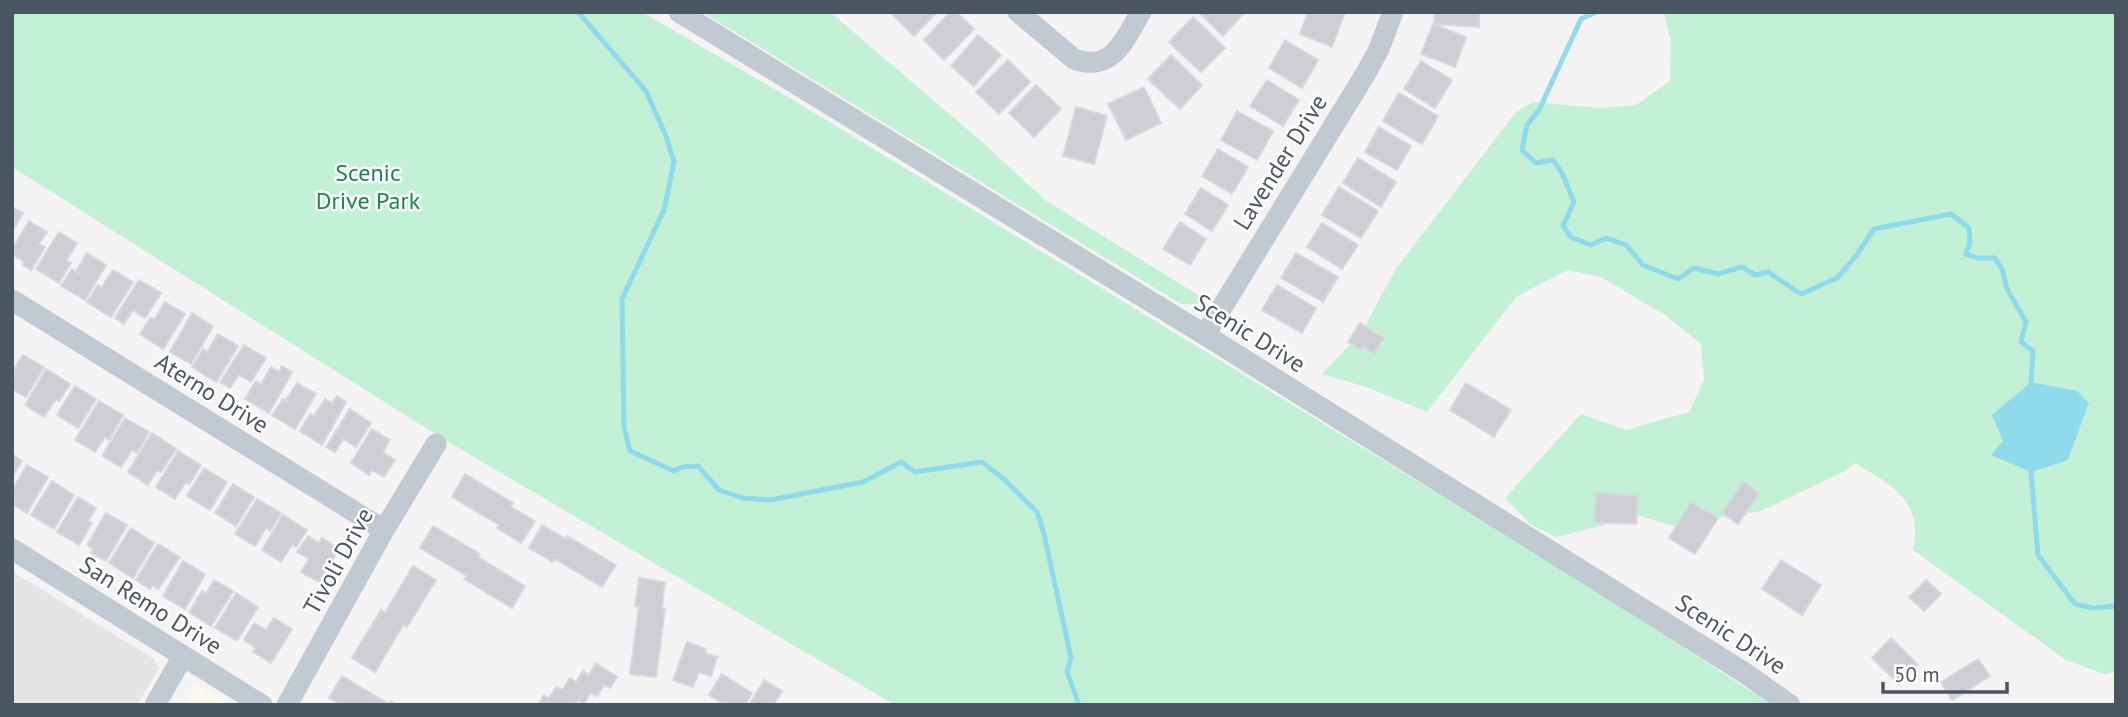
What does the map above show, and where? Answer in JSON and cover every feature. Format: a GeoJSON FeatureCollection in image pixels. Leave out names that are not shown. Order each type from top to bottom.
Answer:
{"type":"FeatureCollection","features":[{"type":"Feature","properties":{"kind":"street","name":"Scenic Drive"},"geometry":{"type":"LineString","coordinates":[[679,12],[1205,335],[1745,673],[1790,705]]}},
{"type":"Feature","properties":{"kind":"street"},"geometry":{"type":"LineString","coordinates":[[1018,12],[1066,54],[1084,63],[1098,63],[1109,58],[1119,48],[1141,12]]}},
{"type":"Feature","properties":{"kind":"street","name":"Lavender Drive"},"geometry":{"type":"LineString","coordinates":[[1205,335],[1366,73],[1379,49],[1393,12]]}},
{"type":"Feature","properties":{"kind":"street","name":"Aterno Drive"},"geometry":{"type":"LineString","coordinates":[[12,300],[384,530]]}},
{"type":"Feature","properties":{"kind":"street","name":"Tivoli Drive"},"geometry":{"type":"LineString","coordinates":[[287,705],[384,530],[436,444]]}},
{"type":"Feature","properties":{"kind":"street","name":"San Remo Drive"},"geometry":{"type":"LineString","coordinates":[[12,549],[262,705]]}},
{"type":"Feature","properties":{"kind":"street"},"geometry":{"type":"LineString","coordinates":[[155,705],[183,656]]}},
{"type":"Feature","properties":{"kind":"shaded area"},"geometry":{"type":"Polygon","coordinates":[[[12,571],[154,659],[159,668],[137,705],[12,705],[12,571]]]}},
{"type":"Feature","properties":{"kind":"shaded area"},"geometry":{"type":"Polygon","coordinates":[[[197,684],[231,705],[184,705],[197,684]]]}},
{"type":"Feature","properties":{"kind":"green space","name":"Scenic Drive Park"},"geometry":{"type":"Polygon","coordinates":[[[12,12],[642,12],[790,98],[1586,584],[1772,705],[895,705],[440,437],[12,167],[12,12]]]}},
{"type":"Feature","properties":{"kind":"green space"},"geometry":{"type":"Polygon","coordinates":[[[702,12],[830,12],[981,141],[1045,200],[1201,297],[1198,304],[1181,304],[702,12]]]}},
{"type":"Feature","properties":{"kind":"green space"},"geometry":{"type":"Polygon","coordinates":[[[1664,12],[2116,12],[2116,672],[2104,674],[2066,660],[1913,550],[1914,519],[1902,496],[1855,463],[1845,471],[1761,511],[1673,526],[1640,516],[1556,537],[1530,524],[1505,498],[1581,414],[1626,430],[1689,412],[1704,380],[1701,344],[1665,315],[1601,277],[1568,270],[1516,297],[1427,412],[1369,388],[1322,374],[1362,332],[1395,270],[1516,112],[1533,102],[1600,108],[1636,105],[1670,81],[1671,43],[1664,12]],[[2089,403],[2003,441],[1992,455],[2068,461],[2089,403]]]}},
{"type":"Feature","properties":{"kind":"water"},"geometry":{"type":"Polygon","coordinates":[[[2031,382],[2077,391],[2089,403],[2068,460],[2031,472],[1991,455],[2003,441],[1992,415],[2031,382]]]}},
{"type":"Feature","properties":{"kind":"building"},"geometry":{"type":"Polygon","coordinates":[[[890,12],[937,12],[914,36],[890,12]]]}},
{"type":"Feature","properties":{"kind":"building"},"geometry":{"type":"Polygon","coordinates":[[[950,12],[956,12],[974,29],[944,60],[924,40],[950,12]]]}},
{"type":"Feature","properties":{"kind":"building"},"geometry":{"type":"Polygon","coordinates":[[[1199,12],[1242,12],[1243,14],[1223,36],[1199,12]]]}},
{"type":"Feature","properties":{"kind":"building"},"geometry":{"type":"Polygon","coordinates":[[[1308,12],[1345,12],[1332,47],[1300,34],[1308,12]]]}},
{"type":"Feature","properties":{"kind":"building"},"geometry":{"type":"Polygon","coordinates":[[[1435,12],[1479,12],[1479,27],[1434,24],[1435,12]]]}},
{"type":"Feature","properties":{"kind":"building"},"geometry":{"type":"Polygon","coordinates":[[[1193,17],[1225,48],[1201,72],[1169,42],[1193,17]]]}},
{"type":"Feature","properties":{"kind":"building"},"geometry":{"type":"Polygon","coordinates":[[[1433,24],[1466,37],[1455,67],[1421,54],[1433,24]]]}},
{"type":"Feature","properties":{"kind":"building"},"geometry":{"type":"Polygon","coordinates":[[[978,35],[1001,55],[974,86],[951,66],[978,35]]]}},
{"type":"Feature","properties":{"kind":"building"},"geometry":{"type":"Polygon","coordinates":[[[1285,40],[1318,60],[1302,88],[1269,68],[1285,40]]]}},
{"type":"Feature","properties":{"kind":"building"},"geometry":{"type":"Polygon","coordinates":[[[1171,55],[1202,85],[1180,109],[1148,79],[1171,55]]]}},
{"type":"Feature","properties":{"kind":"building"},"geometry":{"type":"Polygon","coordinates":[[[1008,60],[1030,82],[999,114],[976,92],[1008,60]]]}},
{"type":"Feature","properties":{"kind":"building"},"geometry":{"type":"Polygon","coordinates":[[[1421,61],[1452,80],[1435,108],[1404,89],[1421,61]]]}},
{"type":"Feature","properties":{"kind":"building"},"geometry":{"type":"Polygon","coordinates":[[[1267,80],[1299,100],[1283,126],[1250,106],[1267,80]]]}},
{"type":"Feature","properties":{"kind":"building"},"geometry":{"type":"Polygon","coordinates":[[[1036,85],[1061,109],[1034,137],[1009,113],[1036,85]]]}},
{"type":"Feature","properties":{"kind":"building"},"geometry":{"type":"Polygon","coordinates":[[[1144,87],[1161,123],[1126,140],[1108,104],[1144,87]]]}},
{"type":"Feature","properties":{"kind":"building"},"geometry":{"type":"Polygon","coordinates":[[[1399,93],[1438,116],[1422,144],[1383,121],[1399,93]]]}},
{"type":"Feature","properties":{"kind":"building"},"geometry":{"type":"Polygon","coordinates":[[[1076,107],[1107,116],[1094,164],[1063,156],[1076,107]]]}},
{"type":"Feature","properties":{"kind":"building"},"geometry":{"type":"Polygon","coordinates":[[[1237,111],[1273,131],[1257,160],[1221,140],[1237,111]]]}},
{"type":"Feature","properties":{"kind":"building"},"geometry":{"type":"Polygon","coordinates":[[[1379,127],[1411,146],[1397,170],[1365,152],[1379,127]]]}},
{"type":"Feature","properties":{"kind":"building"},"geometry":{"type":"Polygon","coordinates":[[[1218,149],[1248,167],[1232,194],[1202,176],[1218,149]]]}},
{"type":"Feature","properties":{"kind":"building"},"geometry":{"type":"Polygon","coordinates":[[[1358,158],[1396,182],[1381,207],[1343,183],[1358,158]]]}},
{"type":"Feature","properties":{"kind":"building"},"geometry":{"type":"Polygon","coordinates":[[[1339,187],[1378,211],[1361,238],[1322,215],[1339,187]]]}},
{"type":"Feature","properties":{"kind":"building"},"geometry":{"type":"Polygon","coordinates":[[[1201,188],[1228,205],[1212,231],[1185,214],[1201,188]]]}},
{"type":"Feature","properties":{"kind":"building"},"geometry":{"type":"Polygon","coordinates":[[[12,207],[23,213],[12,232],[12,207]]]}},
{"type":"Feature","properties":{"kind":"building"},"geometry":{"type":"Polygon","coordinates":[[[29,221],[47,232],[39,244],[45,247],[31,270],[12,254],[12,249],[29,221]]]}},
{"type":"Feature","properties":{"kind":"building"},"geometry":{"type":"Polygon","coordinates":[[[1180,222],[1206,239],[1190,265],[1163,249],[1180,222]]]}},
{"type":"Feature","properties":{"kind":"building"},"geometry":{"type":"Polygon","coordinates":[[[1322,223],[1358,245],[1342,269],[1307,247],[1322,223]]]}},
{"type":"Feature","properties":{"kind":"building"},"geometry":{"type":"Polygon","coordinates":[[[59,232],[77,243],[66,261],[71,263],[59,283],[36,269],[59,232]]]}},
{"type":"Feature","properties":{"kind":"building"},"geometry":{"type":"Polygon","coordinates":[[[87,253],[106,265],[85,300],[61,286],[72,269],[79,274],[76,271],[87,253]]]}},
{"type":"Feature","properties":{"kind":"building"},"geometry":{"type":"Polygon","coordinates":[[[1296,253],[1338,277],[1323,302],[1281,278],[1296,253]]]}},
{"type":"Feature","properties":{"kind":"building"},"geometry":{"type":"Polygon","coordinates":[[[113,270],[133,282],[111,317],[87,302],[98,285],[102,287],[113,270]]]}},
{"type":"Feature","properties":{"kind":"building"},"geometry":{"type":"Polygon","coordinates":[[[139,280],[161,293],[145,318],[133,310],[124,324],[115,318],[139,280]]]}},
{"type":"Feature","properties":{"kind":"building"},"geometry":{"type":"Polygon","coordinates":[[[1277,285],[1316,308],[1302,333],[1262,310],[1277,285]]]}},
{"type":"Feature","properties":{"kind":"building"},"geometry":{"type":"Polygon","coordinates":[[[165,302],[185,314],[163,349],[140,334],[150,318],[155,319],[165,302]]]}},
{"type":"Feature","properties":{"kind":"building"},"geometry":{"type":"Polygon","coordinates":[[[192,313],[213,326],[191,364],[170,352],[192,313]]]}},
{"type":"Feature","properties":{"kind":"building"},"geometry":{"type":"Polygon","coordinates":[[[1360,323],[1384,338],[1374,354],[1348,342],[1360,323]]]}},
{"type":"Feature","properties":{"kind":"building"},"geometry":{"type":"Polygon","coordinates":[[[218,334],[238,346],[216,382],[192,367],[203,349],[207,352],[218,334]]]}},
{"type":"Feature","properties":{"kind":"building"},"geometry":{"type":"Polygon","coordinates":[[[244,345],[266,358],[251,382],[239,375],[230,388],[220,382],[244,345]]]}},
{"type":"Feature","properties":{"kind":"building"},"geometry":{"type":"Polygon","coordinates":[[[23,355],[44,367],[26,397],[12,389],[12,372],[23,355]]]}},
{"type":"Feature","properties":{"kind":"building"},"geometry":{"type":"Polygon","coordinates":[[[282,366],[292,372],[269,413],[245,399],[256,381],[261,384],[271,367],[279,372],[282,366]]]}},
{"type":"Feature","properties":{"kind":"building"},"geometry":{"type":"Polygon","coordinates":[[[46,369],[70,384],[44,417],[25,405],[46,369]]]}},
{"type":"Feature","properties":{"kind":"building"},"geometry":{"type":"Polygon","coordinates":[[[297,383],[316,394],[295,429],[272,415],[283,399],[289,402],[286,400],[297,383]]]}},
{"type":"Feature","properties":{"kind":"building"},"geometry":{"type":"Polygon","coordinates":[[[1466,383],[1511,410],[1494,437],[1450,410],[1466,383]]]}},
{"type":"Feature","properties":{"kind":"building"},"geometry":{"type":"Polygon","coordinates":[[[75,386],[96,399],[78,428],[57,415],[75,386]]]}},
{"type":"Feature","properties":{"kind":"building"},"geometry":{"type":"Polygon","coordinates":[[[337,396],[346,402],[322,445],[300,431],[310,414],[314,416],[325,399],[332,403],[337,396]]]}},
{"type":"Feature","properties":{"kind":"building"},"geometry":{"type":"Polygon","coordinates":[[[99,401],[123,415],[109,440],[105,437],[95,452],[75,440],[99,401]]]}},
{"type":"Feature","properties":{"kind":"building"},"geometry":{"type":"Polygon","coordinates":[[[350,409],[371,423],[356,447],[343,439],[335,452],[326,447],[350,409]]]}},
{"type":"Feature","properties":{"kind":"building"},"geometry":{"type":"Polygon","coordinates":[[[125,418],[149,432],[137,453],[132,450],[121,467],[102,456],[125,418]]]}},
{"type":"Feature","properties":{"kind":"building"},"geometry":{"type":"Polygon","coordinates":[[[372,429],[390,440],[383,452],[395,460],[384,477],[372,470],[369,475],[351,463],[372,429]]]}},
{"type":"Feature","properties":{"kind":"building"},"geometry":{"type":"Polygon","coordinates":[[[152,433],[176,449],[161,472],[157,470],[148,485],[128,472],[152,433]]]}},
{"type":"Feature","properties":{"kind":"building"},"geometry":{"type":"Polygon","coordinates":[[[178,451],[201,465],[175,499],[156,487],[178,451]]]}},
{"type":"Feature","properties":{"kind":"building"},"geometry":{"type":"Polygon","coordinates":[[[12,454],[22,461],[12,477],[12,454]]]}},
{"type":"Feature","properties":{"kind":"building"},"geometry":{"type":"Polygon","coordinates":[[[27,465],[48,477],[27,513],[12,504],[15,501],[12,500],[12,490],[27,465]]]}},
{"type":"Feature","properties":{"kind":"building"},"geometry":{"type":"Polygon","coordinates":[[[204,468],[227,482],[210,510],[187,496],[204,468]]]}},
{"type":"Feature","properties":{"kind":"building"},"geometry":{"type":"Polygon","coordinates":[[[465,474],[513,503],[511,507],[535,521],[521,543],[497,528],[499,525],[452,497],[465,474]]]}},
{"type":"Feature","properties":{"kind":"building"},"geometry":{"type":"Polygon","coordinates":[[[52,481],[74,495],[54,529],[31,515],[52,481]]]}},
{"type":"Feature","properties":{"kind":"building"},"geometry":{"type":"Polygon","coordinates":[[[1743,482],[1759,493],[1738,524],[1722,513],[1743,482]]]}},
{"type":"Feature","properties":{"kind":"building"},"geometry":{"type":"Polygon","coordinates":[[[233,484],[254,497],[236,526],[215,513],[233,484]]]}},
{"type":"Feature","properties":{"kind":"building"},"geometry":{"type":"Polygon","coordinates":[[[1596,493],[1638,496],[1636,524],[1594,522],[1596,493]]]}},
{"type":"Feature","properties":{"kind":"building"},"geometry":{"type":"Polygon","coordinates":[[[78,497],[96,508],[88,521],[92,523],[79,545],[57,532],[78,497]]]}},
{"type":"Feature","properties":{"kind":"building"},"geometry":{"type":"Polygon","coordinates":[[[257,499],[281,513],[270,531],[266,528],[255,546],[235,534],[257,499]]]}},
{"type":"Feature","properties":{"kind":"building"},"geometry":{"type":"Polygon","coordinates":[[[1691,502],[1718,518],[1695,554],[1669,538],[1691,502]]]}},
{"type":"Feature","properties":{"kind":"building"},"geometry":{"type":"Polygon","coordinates":[[[106,513],[127,525],[106,561],[91,553],[93,549],[87,545],[106,513]]]}},
{"type":"Feature","properties":{"kind":"building"},"geometry":{"type":"Polygon","coordinates":[[[283,515],[307,530],[296,547],[292,545],[281,562],[262,550],[283,515]]]}},
{"type":"Feature","properties":{"kind":"building"},"geometry":{"type":"Polygon","coordinates":[[[542,525],[566,539],[567,536],[616,565],[602,587],[555,559],[553,562],[529,548],[542,525]]]}},
{"type":"Feature","properties":{"kind":"building"},"geometry":{"type":"Polygon","coordinates":[[[433,526],[480,554],[478,557],[525,586],[512,608],[464,579],[467,576],[420,548],[433,526]]]}},
{"type":"Feature","properties":{"kind":"building"},"geometry":{"type":"Polygon","coordinates":[[[131,528],[154,543],[133,578],[109,563],[131,528]]]}},
{"type":"Feature","properties":{"kind":"building"},"geometry":{"type":"Polygon","coordinates":[[[308,536],[319,543],[322,538],[339,549],[319,582],[301,572],[309,559],[297,552],[308,536]]]}},
{"type":"Feature","properties":{"kind":"building"},"geometry":{"type":"Polygon","coordinates":[[[158,544],[180,557],[158,589],[152,585],[150,589],[136,580],[158,544]]]}},
{"type":"Feature","properties":{"kind":"building"},"geometry":{"type":"Polygon","coordinates":[[[1781,560],[1821,585],[1802,615],[1762,589],[1781,560]]]}},
{"type":"Feature","properties":{"kind":"building"},"geometry":{"type":"Polygon","coordinates":[[[183,561],[205,574],[185,609],[163,596],[183,561]]]}},
{"type":"Feature","properties":{"kind":"building"},"geometry":{"type":"Polygon","coordinates":[[[413,566],[436,580],[407,627],[403,625],[375,672],[352,658],[381,610],[385,613],[413,566]]]}},
{"type":"Feature","properties":{"kind":"building"},"geometry":{"type":"Polygon","coordinates":[[[639,578],[665,582],[662,609],[665,609],[656,677],[630,674],[639,606],[635,606],[639,578]]]}},
{"type":"Feature","properties":{"kind":"building"},"geometry":{"type":"Polygon","coordinates":[[[214,580],[233,591],[211,626],[189,612],[202,591],[206,594],[214,580]]]}},
{"type":"Feature","properties":{"kind":"building"},"geometry":{"type":"Polygon","coordinates":[[[1926,580],[1941,594],[1924,611],[1909,597],[1926,580]]]}},
{"type":"Feature","properties":{"kind":"building"},"geometry":{"type":"Polygon","coordinates":[[[236,593],[258,607],[237,641],[215,628],[236,593]]]}},
{"type":"Feature","properties":{"kind":"building"},"geometry":{"type":"Polygon","coordinates":[[[274,618],[292,629],[271,663],[253,652],[256,648],[244,640],[254,623],[266,630],[274,618]]]}},
{"type":"Feature","properties":{"kind":"building"},"geometry":{"type":"Polygon","coordinates":[[[1891,638],[1918,665],[1899,684],[1872,658],[1891,638]]]}},
{"type":"Feature","properties":{"kind":"building"},"geometry":{"type":"Polygon","coordinates":[[[687,642],[706,649],[705,653],[717,657],[711,676],[699,672],[693,687],[673,680],[687,642]]]}},
{"type":"Feature","properties":{"kind":"building"},"geometry":{"type":"Polygon","coordinates":[[[1978,659],[1990,676],[1952,700],[1941,682],[1978,659]]]}},
{"type":"Feature","properties":{"kind":"building"},"geometry":{"type":"Polygon","coordinates":[[[596,663],[617,677],[610,688],[604,685],[597,696],[591,693],[584,704],[578,700],[575,705],[538,705],[544,695],[549,698],[556,687],[562,690],[570,678],[576,682],[583,671],[589,675],[596,663]]]}},
{"type":"Feature","properties":{"kind":"building"},"geometry":{"type":"Polygon","coordinates":[[[722,674],[752,693],[745,705],[725,705],[709,695],[722,674]]]}},
{"type":"Feature","properties":{"kind":"building"},"geometry":{"type":"Polygon","coordinates":[[[342,676],[389,704],[391,701],[397,705],[341,705],[329,698],[342,676]]]}},
{"type":"Feature","properties":{"kind":"building"},"geometry":{"type":"Polygon","coordinates":[[[764,680],[782,691],[775,703],[777,705],[749,705],[764,680]]]}},
{"type":"Feature","properties":{"kind":"waterway"},"geometry":{"type":"LineString","coordinates":[[578,12],[646,91],[674,162],[664,210],[622,299],[624,427],[630,451],[674,471],[682,467],[698,466],[719,490],[743,498],[770,500],[863,482],[901,462],[915,472],[982,462],[1005,480],[1037,512],[1071,658],[1067,672],[1079,705]]}},
{"type":"Feature","properties":{"kind":"waterway"},"geometry":{"type":"LineString","coordinates":[[1596,12],[1581,19],[1539,110],[1527,125],[1522,150],[1536,163],[1553,160],[1562,173],[1574,202],[1563,226],[1571,237],[1591,245],[1606,238],[1626,245],[1643,265],[1678,279],[1694,268],[1718,274],[1742,267],[1755,275],[1768,272],[1801,294],[1837,278],[1874,229],[1951,214],[1969,228],[1970,242],[1966,254],[1977,258],[1995,258],[2002,269],[2007,289],[2026,322],[2021,342],[2033,351],[2031,382]]}},
{"type":"Feature","properties":{"kind":"waterway"},"geometry":{"type":"LineString","coordinates":[[2031,472],[2038,555],[2075,604],[2093,608],[2116,606]]}}]}
